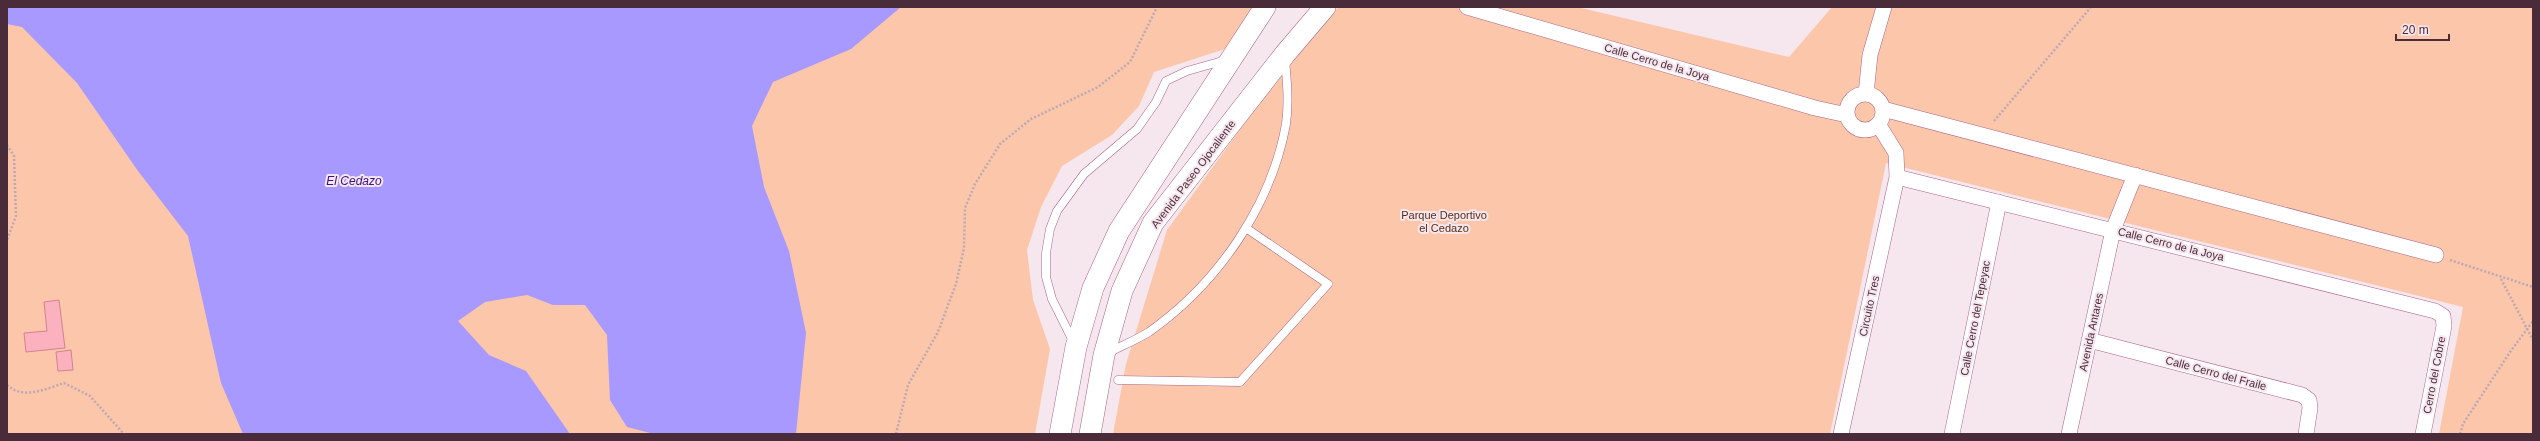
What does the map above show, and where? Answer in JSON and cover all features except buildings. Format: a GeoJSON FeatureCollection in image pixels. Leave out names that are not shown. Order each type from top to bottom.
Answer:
{"type":"FeatureCollection","features":[{"type":"Feature","properties":{"kind":"main road"},"geometry":{"type":"LineString","coordinates":[[1060,434],[1076,347],[1093,288],[1120,231],[1265,7]]}},
{"type":"Feature","properties":{"kind":"main road","name":"Avenida Paseo Ojocaliente"},"geometry":{"type":"LineString","coordinates":[[1090,434],[1104,355],[1122,290],[1153,223],[1285,54],[1325,7]]}},
{"type":"Feature","properties":{"kind":"street","name":"Calle Cerro de la Joya"},"geometry":{"type":"LineString","coordinates":[[1467,7],[1815,108],[1847,115]]}},
{"type":"Feature","properties":{"kind":"street"},"geometry":{"type":"LineString","coordinates":[[1866,94],[1870,55],[1884,7]]}},
{"type":"Feature","properties":{"kind":"street"},"geometry":{"type":"LineString","coordinates":[[1866,94],[1880,101],[1883,109],[1878,124],[1872,129],[1864,130],[1850,123],[1847,115],[1847,107],[1851,100],[1858,95],[1866,94]]}},
{"type":"Feature","properties":{"kind":"street"},"geometry":{"type":"LineString","coordinates":[[1883,109],[2436,255]]}},
{"type":"Feature","properties":{"kind":"street","name":"Circuito Tres"},"geometry":{"type":"LineString","coordinates":[[1841,434],[1897,178],[1896,152],[1878,124]]}},
{"type":"Feature","properties":{"kind":"street","name":"Avenida Antares"},"geometry":{"type":"LineString","coordinates":[[2069,434],[2113,230],[2135,175]]}},
{"type":"Feature","properties":{"kind":"street","name":"Calle Cerro de la Joya"},"geometry":{"type":"LineString","coordinates":[[1897,178],[2113,230],[2435,311],[2443,316]]}},
{"type":"Feature","properties":{"kind":"street","name":"Calle Cerro del Tepeyac"},"geometry":{"type":"LineString","coordinates":[[1952,434],[1999,202]]}},
{"type":"Feature","properties":{"kind":"street","name":"Cerro del Cobre"},"geometry":{"type":"LineString","coordinates":[[2423,434],[2444,326],[2443,316]]}},
{"type":"Feature","properties":{"kind":"street","name":"Calle Cerro del Fraile"},"geometry":{"type":"LineString","coordinates":[[2089,340],[2302,396],[2309,400],[2310,408],[2306,434]]}},
{"type":"Feature","properties":{"kind":"lane"},"geometry":{"type":"LineString","coordinates":[[1104,355],[1148,332],[1172,313],[1199,288],[1223,261],[1246,228],[1265,192],[1286,124],[1285,54]]}},
{"type":"Feature","properties":{"kind":"lane"},"geometry":{"type":"LineString","coordinates":[[1076,347],[1052,299],[1046,277],[1049,235],[1057,211],[1084,174],[1137,129],[1156,102],[1166,82],[1187,71],[1230,59]]}},
{"type":"Feature","properties":{"kind":"lane"},"geometry":{"type":"LineString","coordinates":[[1118,380],[1240,382],[1328,284],[1246,228]]}},
{"type":"Feature","properties":{"kind":"path"},"geometry":{"type":"LineString","coordinates":[[896,434],[908,385],[938,332],[956,284],[964,248],[965,208],[975,184],[1000,144],[1031,119],[1098,87],[1130,62],[1157,7]]}},
{"type":"Feature","properties":{"kind":"path"},"geometry":{"type":"LineString","coordinates":[[1982,135],[2091,7]]}},
{"type":"Feature","properties":{"kind":"path"},"geometry":{"type":"LineString","coordinates":[[7,145],[14,156],[16,216],[7,240]]}},
{"type":"Feature","properties":{"kind":"path"},"geometry":{"type":"LineString","coordinates":[[2436,255],[2501,278],[2533,287]]}},
{"type":"Feature","properties":{"kind":"path"},"geometry":{"type":"LineString","coordinates":[[2501,278],[2533,340]]}},
{"type":"Feature","properties":{"kind":"path"},"geometry":{"type":"LineString","coordinates":[[2460,434],[2463,424],[2533,321]]}},
{"type":"Feature","properties":{"kind":"path"},"geometry":{"type":"LineString","coordinates":[[7,384],[13,391],[34,393],[64,382],[90,396],[124,434]]}},
{"type":"Feature","properties":{"kind":"green space"},"geometry":{"type":"Polygon","coordinates":[[[7,7],[1263,7],[1228,48],[1154,72],[1139,106],[1112,135],[1062,166],[1041,207],[1027,250],[1033,300],[1050,349],[1035,434],[7,434],[7,7]]]}},
{"type":"Feature","properties":{"kind":"green space","name":"Parque Deportivo el Cedazo"},"geometry":{"type":"Polygon","coordinates":[[[1338,7],[1577,7],[1789,57],[1832,7],[2533,7],[2533,434],[2439,434],[2463,307],[1886,163],[1830,434],[1113,434],[1126,364],[1167,230],[1265,95],[1338,7]]]}},
{"type":"Feature","properties":{"kind":"water","name":"El Cedazo"},"geometry":{"type":"Polygon","coordinates":[[[7,7],[901,7],[851,49],[773,82],[752,126],[764,187],[789,251],[806,333],[796,434],[654,434],[627,427],[610,400],[607,335],[585,305],[553,305],[527,295],[485,302],[458,321],[489,355],[526,371],[570,434],[243,434],[221,383],[188,236],[138,171],[77,83],[22,27],[7,24],[7,7]]]}}]}
